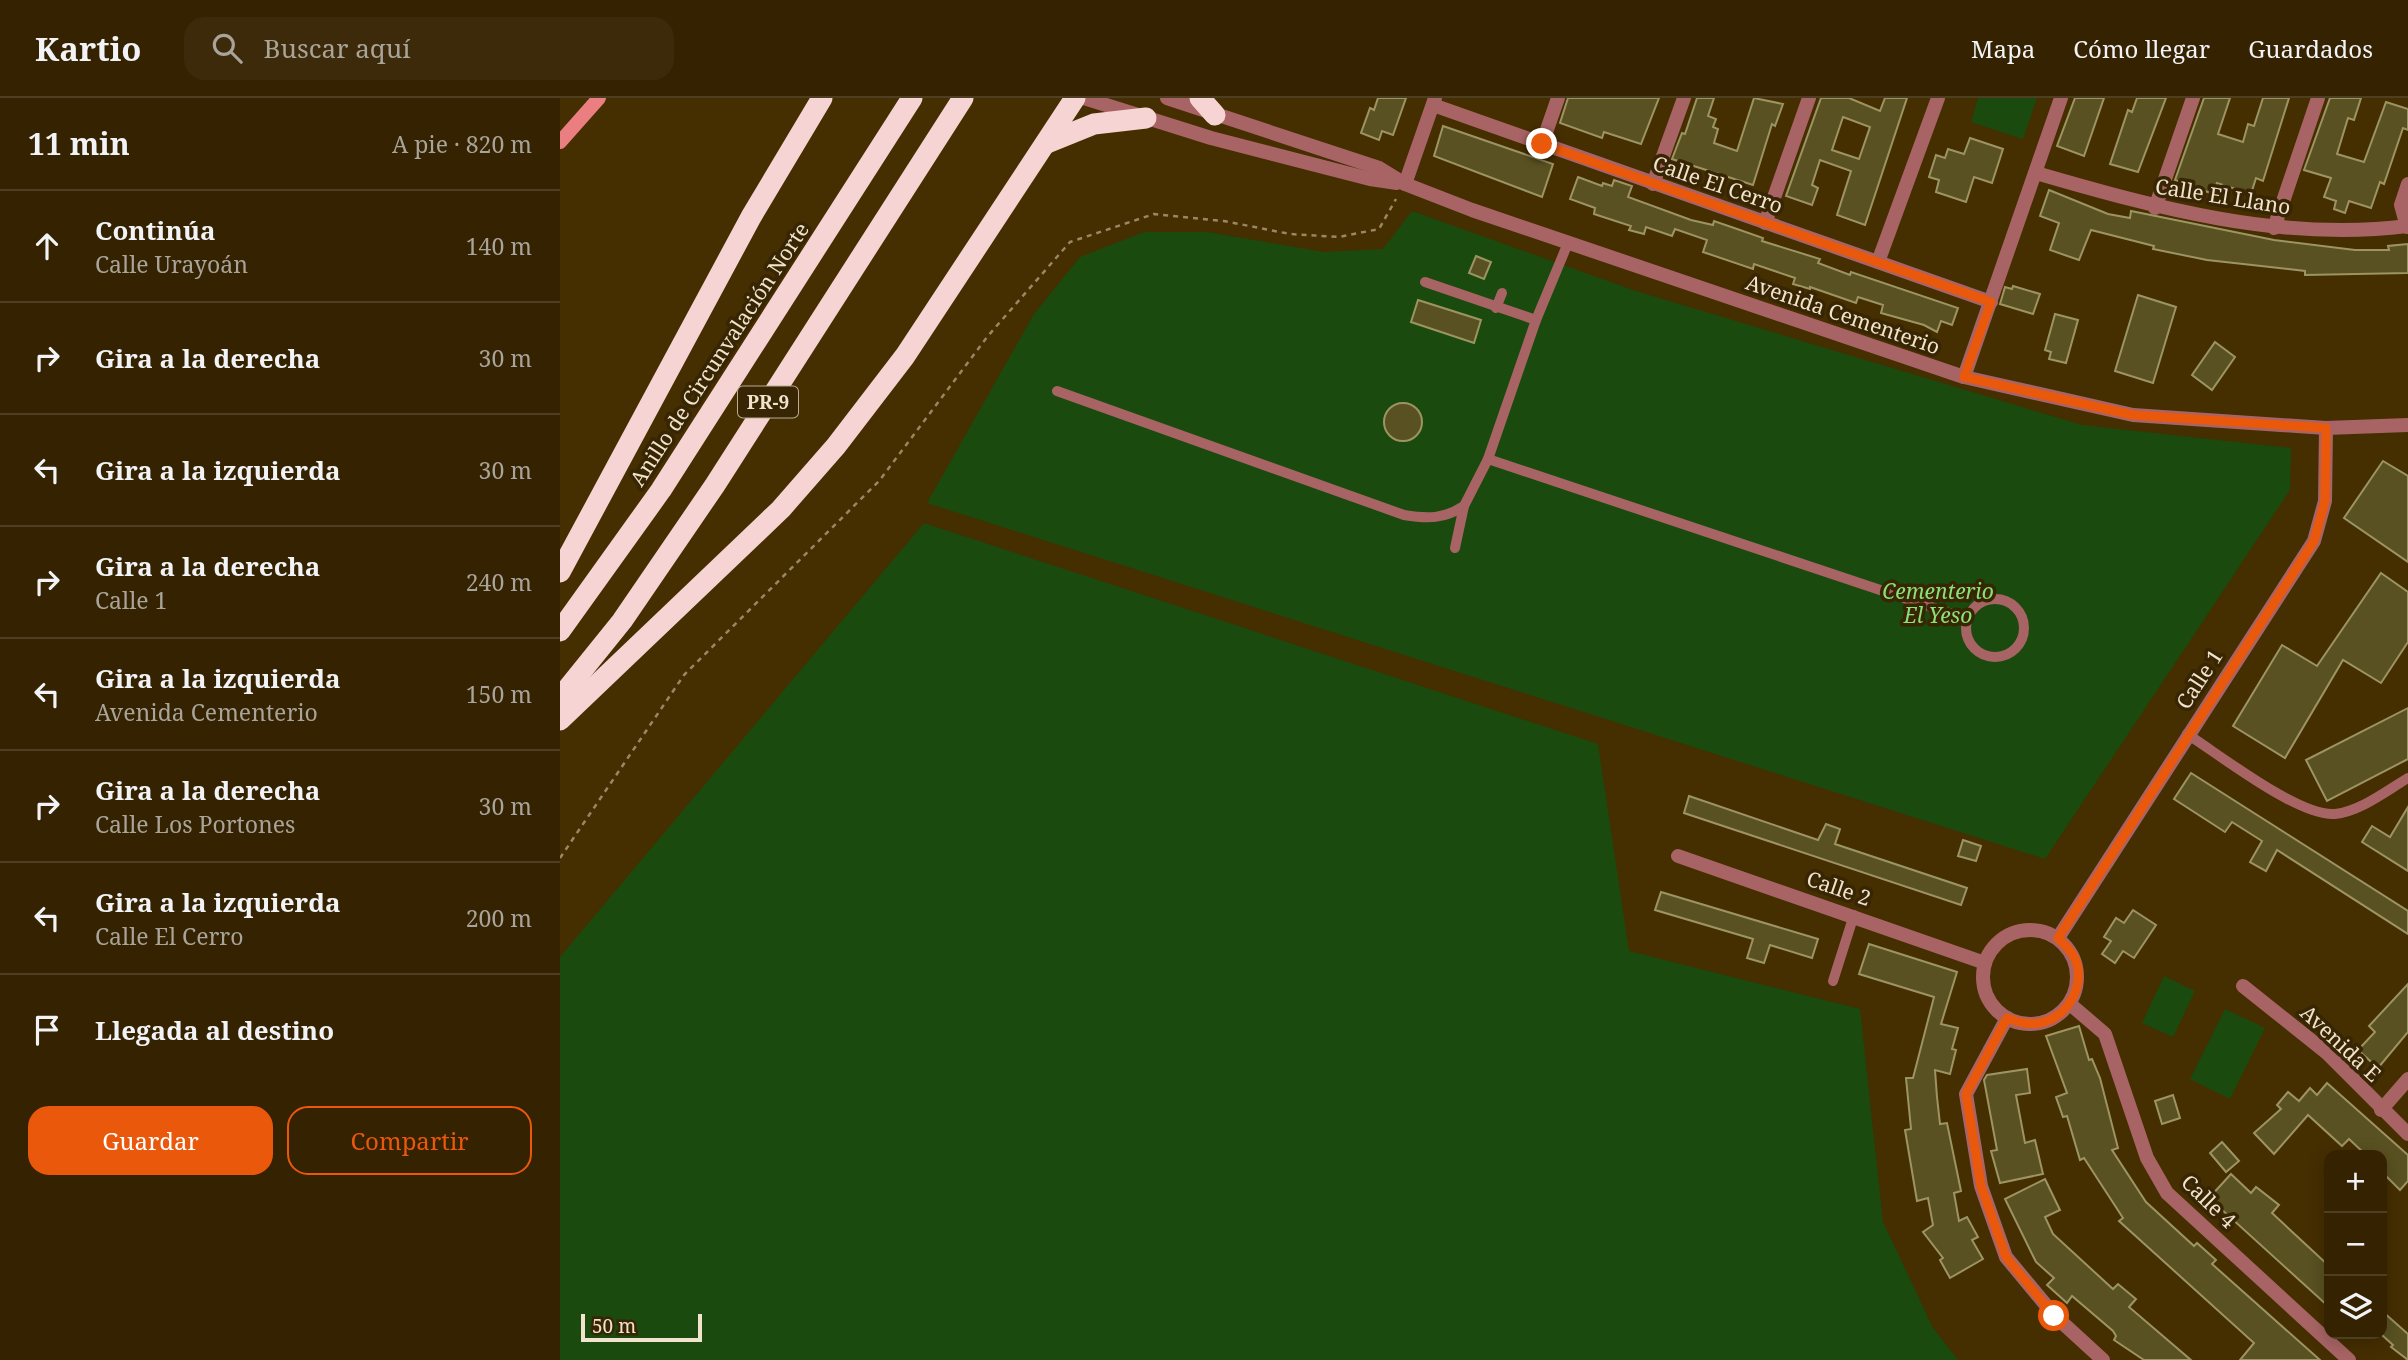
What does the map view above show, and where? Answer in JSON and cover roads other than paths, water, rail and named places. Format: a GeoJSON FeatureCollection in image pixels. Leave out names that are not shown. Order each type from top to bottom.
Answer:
{"type":"FeatureCollection","features":[{"type":"Feature","properties":{"kind":"highway"},"geometry":{"type":"LineString","coordinates":[[560,572],[751,217],[822,98]]}},
{"type":"Feature","properties":{"kind":"highway","name":"Anillo de Circunvalación Norte"},"geometry":{"type":"LineString","coordinates":[[560,631],[661,490],[912,98]]}},
{"type":"Feature","properties":{"kind":"highway","name":"PR-9"},"geometry":{"type":"LineString","coordinates":[[560,698],[622,621],[715,485],[963,98]]}},
{"type":"Feature","properties":{"kind":"highway"},"geometry":{"type":"LineString","coordinates":[[560,720],[781,509],[836,446],[905,355],[1075,98]]}},
{"type":"Feature","properties":{"kind":"highway"},"geometry":{"type":"LineString","coordinates":[[1200,98],[1215,115]]}},
{"type":"Feature","properties":{"kind":"highway"},"geometry":{"type":"LineString","coordinates":[[1047,142],[1094,124],[1146,118]]}},
{"type":"Feature","properties":{"kind":"street"},"geometry":{"type":"LineString","coordinates":[[560,142],[598,98]]}},
{"type":"Feature","properties":{"kind":"street","name":"Avenida Cementerio"},"geometry":{"type":"LineString","coordinates":[[1084,98],[1344,173],[1405,184],[1568,243],[1964,377],[2133,415],[2326,428],[2408,425]]}},
{"type":"Feature","properties":{"kind":"street","name":"Avenida Cementerio"},"geometry":{"type":"LineString","coordinates":[[1167,98],[1379,168],[1405,184]]}},
{"type":"Feature","properties":{"kind":"street"},"geometry":{"type":"LineString","coordinates":[[1542,144],[1558,98]]}},
{"type":"Feature","properties":{"kind":"street"},"geometry":{"type":"LineString","coordinates":[[1653,184],[1684,98]]}},
{"type":"Feature","properties":{"kind":"street"},"geometry":{"type":"LineString","coordinates":[[1765,223],[1809,98]]}},
{"type":"Feature","properties":{"kind":"street"},"geometry":{"type":"LineString","coordinates":[[1878,262],[1938,98]]}},
{"type":"Feature","properties":{"kind":"street"},"geometry":{"type":"LineString","coordinates":[[1964,377],[2061,98]]}},
{"type":"Feature","properties":{"kind":"street"},"geometry":{"type":"LineString","coordinates":[[2155,208],[2193,98]]}},
{"type":"Feature","properties":{"kind":"street"},"geometry":{"type":"LineString","coordinates":[[2274,228],[2318,98]]}},
{"type":"Feature","properties":{"kind":"street"},"geometry":{"type":"LineString","coordinates":[[1405,184],[1434,101]]}},
{"type":"Feature","properties":{"kind":"street","name":"Calle El Cerro"},"geometry":{"type":"LineString","coordinates":[[1434,101],[1542,144],[1991,302]]}},
{"type":"Feature","properties":{"kind":"street","name":"Calle El Llano"},"geometry":{"type":"LineString","coordinates":[[2036,173],[2155,208],[2274,228],[2369,231],[2407,227]]}},
{"type":"Feature","properties":{"kind":"street"},"geometry":{"type":"LineString","coordinates":[[2407,227],[2402,205],[2408,184]]}},
{"type":"Feature","properties":{"kind":"street","name":"Calle 1"},"geometry":{"type":"LineString","coordinates":[[2058,938],[2187,734],[2314,541],[2325,501],[2326,428]]}},
{"type":"Feature","properties":{"kind":"street","name":"Calle 2"},"geometry":{"type":"LineString","coordinates":[[1678,856],[1854,915],[1985,963]]}},
{"type":"Feature","properties":{"kind":"street"},"geometry":{"type":"LineString","coordinates":[[2024,929],[2042,930],[2058,938],[2074,956],[2079,981],[2070,1004],[2058,1016],[2042,1023],[2024,1024],[2007,1018],[1994,1008],[1986,994],[1983,979],[1985,963],[2000,941],[2024,929]]}},
{"type":"Feature","properties":{"kind":"street","name":"Avenida E"},"geometry":{"type":"LineString","coordinates":[[2244,986],[2327,1053],[2381,1110],[2408,1134]]}},
{"type":"Feature","properties":{"kind":"street","name":"Calle 4"},"geometry":{"type":"LineString","coordinates":[[2070,1004],[2105,1034],[2147,1158],[2166,1193],[2348,1360]]}},
{"type":"Feature","properties":{"kind":"street"},"geometry":{"type":"LineString","coordinates":[[2007,1018],[1966,1094],[1981,1186],[2006,1257],[2054,1316],[2103,1360]]}},
{"type":"Feature","properties":{"kind":"street"},"geometry":{"type":"LineString","coordinates":[[2381,1110],[2408,1079]]}},
{"type":"Feature","properties":{"kind":"lane"},"geometry":{"type":"LineString","coordinates":[[1455,548],[1464,506],[1488,459],[1536,320],[1568,243]]}},
{"type":"Feature","properties":{"kind":"lane"},"geometry":{"type":"LineString","coordinates":[[1424,282],[1536,320]]}},
{"type":"Feature","properties":{"kind":"lane"},"geometry":{"type":"LineString","coordinates":[[1496,308],[1503,293]]}},
{"type":"Feature","properties":{"kind":"lane"},"geometry":{"type":"LineString","coordinates":[[1057,391],[1404,515],[1428,519],[1451,515],[1464,506]]}},
{"type":"Feature","properties":{"kind":"lane"},"geometry":{"type":"LineString","coordinates":[[1488,459],[1967,619]]}},
{"type":"Feature","properties":{"kind":"lane"},"geometry":{"type":"LineString","coordinates":[[1999,600],[2008,603],[2022,617],[2023,637],[2012,652],[2004,656],[1986,656],[1978,652],[1967,637],[1967,619],[1979,603],[1999,600]]}},
{"type":"Feature","properties":{"kind":"lane"},"geometry":{"type":"LineString","coordinates":[[2187,734],[2310,811],[2335,814],[2359,807],[2408,778]]}},
{"type":"Feature","properties":{"kind":"lane"},"geometry":{"type":"LineString","coordinates":[[1833,981],[1854,915]]}},
{"type":"Feature","properties":{"kind":"park label","name":"Cementerio El Yeso"},"geometry":{"type":"Point","coordinates":[1938,603]}}]}
